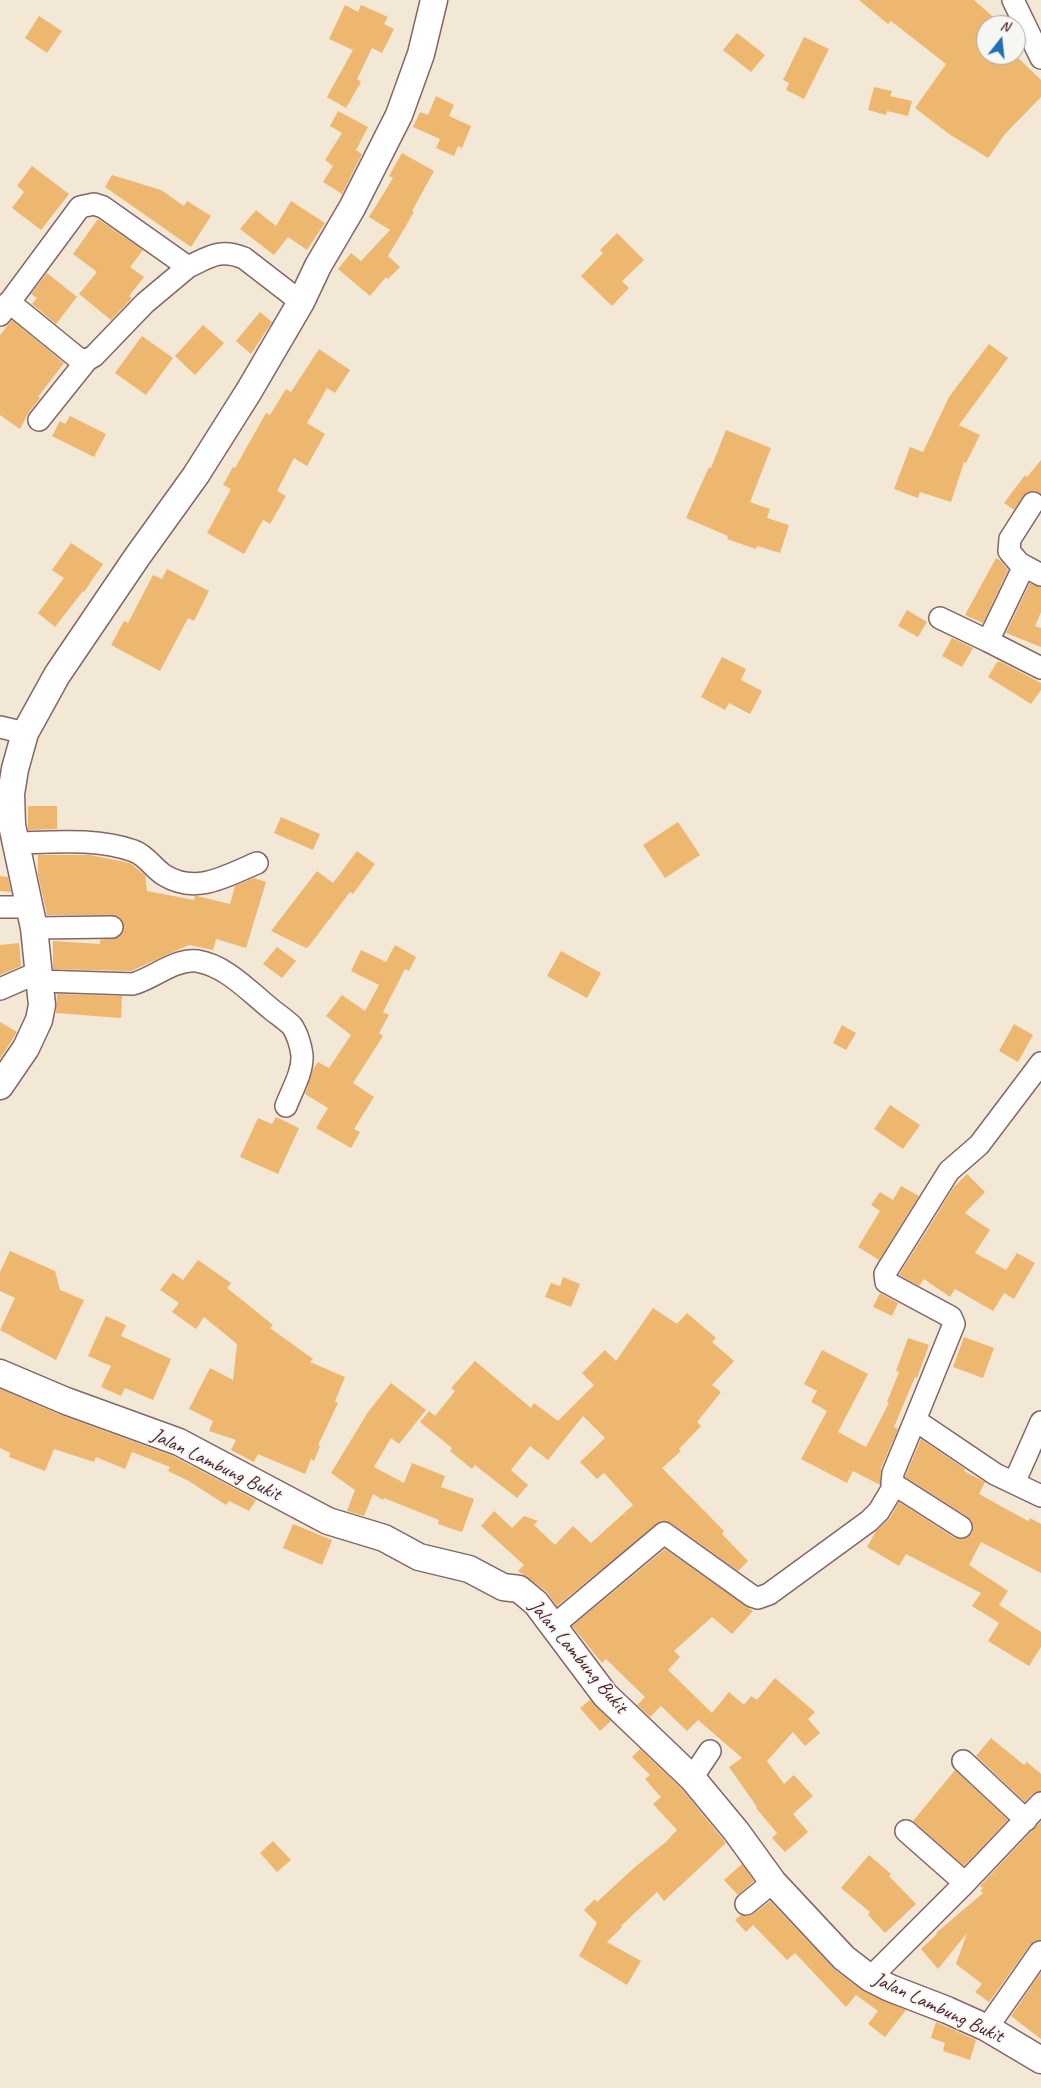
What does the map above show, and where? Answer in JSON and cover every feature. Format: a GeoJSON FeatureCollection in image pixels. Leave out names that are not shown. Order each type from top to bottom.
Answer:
{"type":"FeatureCollection","features":[{"type":"Feature","properties":{"kind":"street"},"geometry":{"type":"LineString","coordinates":[[0,1086],[26,1048],[39,1020],[42,1005],[32,918],[12,825],[11,794],[15,769],[26,733],[57,675],[137,557],[196,475],[301,302],[318,266],[352,208],[399,116],[420,54],[434,0]]}},
{"type":"Feature","properties":{"kind":"street"},"geometry":{"type":"LineString","coordinates":[[1013,0],[1041,58]]}},
{"type":"Feature","properties":{"kind":"street"},"geometry":{"type":"LineString","coordinates":[[87,360],[80,359],[5,309],[80,207],[94,204],[103,207],[188,267]]}},
{"type":"Feature","properties":{"kind":"street"},"geometry":{"type":"LineString","coordinates":[[39,420],[87,360],[94,356],[145,304],[188,267],[216,253],[234,254],[244,258],[301,302]]}},
{"type":"Feature","properties":{"kind":"street"},"geometry":{"type":"LineString","coordinates":[[988,641],[1032,570],[1019,563],[1009,551],[1010,539],[1033,503]]}},
{"type":"Feature","properties":{"kind":"street"},"geometry":{"type":"LineString","coordinates":[[940,618],[1041,668]]}},
{"type":"Feature","properties":{"kind":"street"},"geometry":{"type":"LineString","coordinates":[[0,727],[26,733]]}},
{"type":"Feature","properties":{"kind":"street"},"geometry":{"type":"LineString","coordinates":[[16,843],[70,842],[119,847],[136,852],[148,859],[161,873],[172,880],[188,885],[205,884],[257,863]]}},
{"type":"Feature","properties":{"kind":"street"},"geometry":{"type":"LineString","coordinates":[[0,907],[32,918],[112,927]]}},
{"type":"Feature","properties":{"kind":"street"},"geometry":{"type":"LineString","coordinates":[[0,989],[40,976],[133,984],[145,980],[171,966],[186,962],[197,961],[211,964],[226,973],[292,1026],[302,1053],[302,1065],[286,1106]]}},
{"type":"Feature","properties":{"kind":"street"},"geometry":{"type":"LineString","coordinates":[[961,1527],[892,1483],[893,1473],[954,1324],[951,1317],[886,1282],[885,1274],[949,1171],[979,1145],[1041,1063]]}},
{"type":"Feature","properties":{"kind":"street","name":"Jalan Lambung Bukit"},"geometry":{"type":"LineString","coordinates":[[0,1373],[66,1402],[179,1442],[328,1521],[384,1538],[419,1557],[469,1569],[503,1587],[519,1590],[536,1603],[552,1627],[605,1695],[692,1778],[736,1831],[773,1882],[844,1958],[870,1978],[987,2028],[1041,2060]]}},
{"type":"Feature","properties":{"kind":"street"},"geometry":{"type":"LineString","coordinates":[[915,1420],[995,1474],[1041,1496]]}},
{"type":"Feature","properties":{"kind":"street"},"geometry":{"type":"LineString","coordinates":[[1014,1483],[1041,1422]]}},
{"type":"Feature","properties":{"kind":"street"},"geometry":{"type":"LineString","coordinates":[[552,1627],[664,1533],[752,1596],[758,1598],[769,1594],[869,1521],[879,1511],[894,1486]]}},
{"type":"Feature","properties":{"kind":"street"},"geometry":{"type":"LineString","coordinates":[[692,1778],[710,1751]]}},
{"type":"Feature","properties":{"kind":"street"},"geometry":{"type":"LineString","coordinates":[[963,1761],[1026,1820]]}},
{"type":"Feature","properties":{"kind":"street"},"geometry":{"type":"LineString","coordinates":[[870,1978],[965,1883],[1041,1803]]}},
{"type":"Feature","properties":{"kind":"street"},"geometry":{"type":"LineString","coordinates":[[906,1830],[965,1883]]}},
{"type":"Feature","properties":{"kind":"street"},"geometry":{"type":"LineString","coordinates":[[746,1904],[773,1882]]}},
{"type":"Feature","properties":{"kind":"street"},"geometry":{"type":"LineString","coordinates":[[987,2028],[1040,1952]]}},
{"type":"Feature","properties":{"kind":"building"},"geometry":{"type":"Polygon","coordinates":[[[859,0],[974,0],[991,15],[976,15],[976,65],[1025,65],[1041,80],[1041,97],[1005,134],[988,158],[949,134],[915,108],[946,64],[891,21],[888,24],[859,0]]]}},
{"type":"Feature","properties":{"kind":"building"},"geometry":{"type":"Polygon","coordinates":[[[345,5],[358,12],[361,5],[388,17],[384,24],[394,29],[382,53],[372,48],[357,79],[361,82],[346,108],[327,97],[353,50],[329,39],[345,5]]]}},
{"type":"Feature","properties":{"kind":"building"},"geometry":{"type":"Polygon","coordinates":[[[39,16],[62,31],[47,53],[25,38],[39,16]]]}},
{"type":"Feature","properties":{"kind":"building"},"geometry":{"type":"Polygon","coordinates":[[[737,33],[765,55],[751,72],[723,50],[737,33]]]}},
{"type":"Feature","properties":{"kind":"building"},"geometry":{"type":"Polygon","coordinates":[[[804,37],[829,49],[804,99],[786,90],[789,83],[783,80],[804,37]]]}},
{"type":"Feature","properties":{"kind":"building"},"geometry":{"type":"Polygon","coordinates":[[[874,87],[892,91],[890,96],[912,101],[908,116],[887,111],[886,115],[868,110],[874,87]]]}},
{"type":"Feature","properties":{"kind":"building"},"geometry":{"type":"Polygon","coordinates":[[[436,96],[454,105],[449,116],[471,126],[462,148],[458,146],[454,156],[436,148],[440,139],[413,127],[420,112],[428,115],[436,96]]]}},
{"type":"Feature","properties":{"kind":"building"},"geometry":{"type":"Polygon","coordinates":[[[338,111],[368,127],[356,150],[362,154],[342,194],[323,182],[333,166],[325,160],[342,133],[330,126],[338,111]]]}},
{"type":"Feature","properties":{"kind":"building"},"geometry":{"type":"Polygon","coordinates":[[[402,153],[434,171],[412,211],[414,212],[388,256],[400,267],[388,279],[386,277],[370,296],[338,269],[351,253],[361,261],[390,230],[369,217],[393,178],[389,176],[402,153]]]}},
{"type":"Feature","properties":{"kind":"building"},"geometry":{"type":"Polygon","coordinates":[[[32,166],[69,194],[41,230],[12,208],[24,192],[17,186],[32,166]]]}},
{"type":"Feature","properties":{"kind":"building"},"geometry":{"type":"Polygon","coordinates":[[[112,175],[161,190],[184,206],[187,201],[211,216],[191,247],[105,187],[112,175]]]}},
{"type":"Feature","properties":{"kind":"building"},"geometry":{"type":"Polygon","coordinates":[[[291,201],[325,223],[307,250],[288,237],[274,255],[240,229],[256,210],[276,226],[291,201]]]}},
{"type":"Feature","properties":{"kind":"building"},"geometry":{"type":"Polygon","coordinates":[[[98,219],[143,250],[130,267],[144,277],[129,296],[132,298],[111,320],[79,294],[97,272],[73,254],[98,219]]]}},
{"type":"Feature","properties":{"kind":"building"},"geometry":{"type":"Polygon","coordinates":[[[617,233],[644,260],[622,281],[629,288],[612,306],[581,276],[603,253],[600,250],[617,233]]]}},
{"type":"Feature","properties":{"kind":"building"},"geometry":{"type":"Polygon","coordinates":[[[47,273],[77,297],[56,324],[32,304],[37,298],[31,294],[47,273]]]}},
{"type":"Feature","properties":{"kind":"building"},"geometry":{"type":"Polygon","coordinates":[[[260,312],[272,322],[251,354],[236,341],[260,312]]]}},
{"type":"Feature","properties":{"kind":"building"},"geometry":{"type":"Polygon","coordinates":[[[12,320],[64,363],[38,397],[40,398],[29,412],[20,429],[0,415],[0,335],[12,320]]]}},
{"type":"Feature","properties":{"kind":"building"},"geometry":{"type":"Polygon","coordinates":[[[203,325],[224,343],[195,375],[175,356],[203,325]]]}},
{"type":"Feature","properties":{"kind":"building"},"geometry":{"type":"Polygon","coordinates":[[[142,336],[173,358],[146,395],[115,373],[142,336]]]}},
{"type":"Feature","properties":{"kind":"building"},"geometry":{"type":"Polygon","coordinates":[[[989,344],[1008,358],[959,425],[980,435],[966,463],[964,462],[951,502],[920,492],[918,498],[894,489],[910,447],[923,452],[949,397],[989,344]]]}},
{"type":"Feature","properties":{"kind":"building"},"geometry":{"type":"Polygon","coordinates":[[[319,349],[350,370],[335,393],[327,388],[307,423],[325,434],[307,466],[294,458],[277,491],[286,496],[270,524],[263,520],[244,554],[207,533],[231,489],[223,485],[233,467],[235,468],[266,413],[270,415],[286,389],[291,392],[319,349]]]}},
{"type":"Feature","properties":{"kind":"building"},"geometry":{"type":"Polygon","coordinates":[[[70,416],[106,434],[94,457],[52,436],[60,421],[65,424],[70,416]]]}},
{"type":"Feature","properties":{"kind":"building"},"geometry":{"type":"Polygon","coordinates":[[[726,430],[771,448],[750,502],[770,509],[767,518],[789,525],[780,553],[757,546],[756,549],[727,539],[728,536],[686,518],[709,467],[711,468],[726,430]]]}},
{"type":"Feature","properties":{"kind":"building"},"geometry":{"type":"Polygon","coordinates":[[[1041,460],[1041,494],[1034,491],[1027,492],[1014,510],[1004,503],[1025,475],[1027,477],[1041,460]]]}},
{"type":"Feature","properties":{"kind":"building"},"geometry":{"type":"Polygon","coordinates":[[[71,543],[103,564],[84,592],[55,627],[38,613],[64,578],[52,570],[71,543]]]}},
{"type":"Feature","properties":{"kind":"building"},"geometry":{"type":"Polygon","coordinates":[[[996,558],[1008,570],[983,623],[965,615],[996,558]]]}},
{"type":"Feature","properties":{"kind":"building"},"geometry":{"type":"Polygon","coordinates":[[[167,569],[209,591],[194,621],[188,618],[160,671],[111,645],[124,621],[128,623],[153,575],[162,579],[167,569]]]}},
{"type":"Feature","properties":{"kind":"building"},"geometry":{"type":"Polygon","coordinates":[[[1030,583],[1041,587],[1041,612],[1035,626],[1041,628],[1041,647],[1006,633],[1030,583]]]}},
{"type":"Feature","properties":{"kind":"building"},"geometry":{"type":"Polygon","coordinates":[[[907,610],[927,622],[918,637],[898,626],[907,610]]]}},
{"type":"Feature","properties":{"kind":"building"},"geometry":{"type":"Polygon","coordinates":[[[952,638],[973,648],[962,667],[942,656],[952,638]]]}},
{"type":"Feature","properties":{"kind":"building"},"geometry":{"type":"Polygon","coordinates":[[[722,657],[746,669],[741,680],[762,691],[750,714],[729,703],[725,710],[701,697],[722,657]]]}},
{"type":"Feature","properties":{"kind":"building"},"geometry":{"type":"Polygon","coordinates":[[[997,662],[1001,662],[1041,683],[1041,690],[1031,704],[988,677],[997,662]]]}},
{"type":"Feature","properties":{"kind":"building"},"geometry":{"type":"Polygon","coordinates":[[[28,806],[57,806],[57,829],[28,830],[28,806]]]}},
{"type":"Feature","properties":{"kind":"building"},"geometry":{"type":"Polygon","coordinates":[[[281,817],[320,834],[313,850],[274,833],[281,817]]]}},
{"type":"Feature","properties":{"kind":"building"},"geometry":{"type":"Polygon","coordinates":[[[678,822],[700,855],[665,878],[643,845],[678,822]]]}},
{"type":"Feature","properties":{"kind":"building"},"geometry":{"type":"Polygon","coordinates":[[[357,851],[375,864],[353,894],[350,892],[309,946],[306,948],[271,931],[317,871],[333,883],[357,851]]]}},
{"type":"Feature","properties":{"kind":"building"},"geometry":{"type":"Polygon","coordinates":[[[38,855],[90,855],[130,863],[145,875],[147,891],[194,900],[195,896],[197,896],[230,904],[235,886],[254,878],[266,882],[246,948],[216,939],[213,950],[189,945],[131,971],[53,969],[53,941],[100,944],[100,940],[119,937],[123,933],[124,926],[118,916],[112,915],[47,915],[38,875],[38,855]]]}},
{"type":"Feature","properties":{"kind":"building"},"geometry":{"type":"Polygon","coordinates":[[[0,876],[8,877],[11,892],[0,891],[0,876]]]}},
{"type":"Feature","properties":{"kind":"building"},"geometry":{"type":"Polygon","coordinates":[[[19,943],[21,966],[0,975],[0,945],[19,943]]]}},
{"type":"Feature","properties":{"kind":"building"},"geometry":{"type":"Polygon","coordinates":[[[395,945],[416,957],[409,971],[405,969],[383,1012],[389,1015],[379,1033],[383,1036],[353,1083],[374,1097],[354,1129],[360,1132],[351,1148],[316,1128],[328,1108],[305,1094],[313,1069],[318,1062],[329,1068],[351,1035],[326,1016],[342,995],[365,1011],[379,985],[351,971],[361,950],[386,962],[395,945]]]}},
{"type":"Feature","properties":{"kind":"building"},"geometry":{"type":"Polygon","coordinates":[[[277,947],[296,961],[282,978],[263,964],[277,947]]]}},
{"type":"Feature","properties":{"kind":"building"},"geometry":{"type":"Polygon","coordinates":[[[561,951],[601,973],[587,998],[547,976],[561,951]]]}},
{"type":"Feature","properties":{"kind":"building"},"geometry":{"type":"Polygon","coordinates":[[[57,994],[122,996],[121,1018],[56,1013],[57,994]]]}},
{"type":"Feature","properties":{"kind":"building"},"geometry":{"type":"Polygon","coordinates":[[[0,1022],[17,1032],[0,1059],[0,1022]]]}},
{"type":"Feature","properties":{"kind":"building"},"geometry":{"type":"Polygon","coordinates":[[[1014,1024],[1033,1035],[1018,1062],[999,1051],[1014,1024]]]}},
{"type":"Feature","properties":{"kind":"building"},"geometry":{"type":"Polygon","coordinates":[[[842,1025],[856,1033],[846,1050],[833,1043],[842,1025]]]}},
{"type":"Feature","properties":{"kind":"building"},"geometry":{"type":"Polygon","coordinates":[[[890,1105],[920,1125],[903,1149],[874,1129],[890,1105]]]}},
{"type":"Feature","properties":{"kind":"building"},"geometry":{"type":"Polygon","coordinates":[[[276,1117],[299,1128],[278,1174],[240,1157],[258,1118],[272,1124],[276,1117]]]}},
{"type":"Feature","properties":{"kind":"building"},"geometry":{"type":"Polygon","coordinates":[[[967,1174],[985,1192],[965,1213],[990,1230],[975,1253],[1006,1270],[1017,1253],[1035,1263],[1014,1299],[1004,1293],[993,1311],[955,1289],[950,1297],[924,1279],[919,1286],[899,1275],[954,1187],[967,1174]]]}},
{"type":"Feature","properties":{"kind":"building"},"geometry":{"type":"Polygon","coordinates":[[[901,1186],[919,1196],[879,1260],[858,1247],[880,1211],[871,1205],[880,1192],[893,1200],[901,1186]]]}},
{"type":"Feature","properties":{"kind":"building"},"geometry":{"type":"Polygon","coordinates":[[[10,1251],[55,1271],[60,1290],[84,1300],[56,1360],[0,1330],[15,1298],[0,1291],[0,1272],[10,1251]]]}},
{"type":"Feature","properties":{"kind":"building"},"geometry":{"type":"Polygon","coordinates":[[[198,1260],[231,1283],[227,1288],[273,1325],[270,1328],[313,1359],[310,1362],[345,1377],[335,1401],[338,1403],[318,1445],[320,1446],[314,1461],[311,1459],[305,1474],[258,1454],[254,1462],[231,1450],[236,1440],[209,1431],[213,1421],[189,1409],[210,1368],[233,1380],[237,1344],[204,1317],[196,1329],[172,1312],[179,1303],[160,1290],[173,1273],[183,1280],[198,1260]]]}},
{"type":"Feature","properties":{"kind":"building"},"geometry":{"type":"Polygon","coordinates":[[[563,1277],[580,1284],[571,1307],[545,1297],[551,1283],[560,1286],[563,1277]]]}},
{"type":"Feature","properties":{"kind":"building"},"geometry":{"type":"Polygon","coordinates":[[[880,1293],[898,1303],[892,1316],[873,1307],[880,1293]]]}},
{"type":"Feature","properties":{"kind":"building"},"geometry":{"type":"Polygon","coordinates":[[[653,1308],[677,1324],[687,1313],[716,1338],[712,1342],[734,1361],[712,1385],[721,1392],[697,1422],[701,1426],[679,1449],[681,1451],[662,1468],[724,1531],[722,1534],[748,1561],[738,1571],[671,1523],[661,1521],[557,1606],[546,1591],[518,1571],[524,1565],[481,1526],[494,1511],[512,1528],[524,1516],[538,1521],[534,1525],[555,1545],[573,1526],[591,1543],[633,1505],[604,1473],[597,1479],[580,1462],[605,1438],[583,1416],[548,1460],[530,1446],[511,1470],[528,1485],[517,1498],[475,1465],[472,1469],[450,1451],[452,1448],[420,1422],[429,1411],[435,1416],[455,1391],[451,1388],[475,1361],[531,1408],[534,1403],[558,1421],[594,1385],[582,1373],[605,1350],[616,1361],[653,1308]]]}},
{"type":"Feature","properties":{"kind":"building"},"geometry":{"type":"Polygon","coordinates":[[[106,1316],[126,1325],[121,1336],[171,1359],[153,1400],[125,1388],[121,1396],[101,1387],[111,1366],[88,1356],[106,1316]]]}},
{"type":"Feature","properties":{"kind":"building"},"geometry":{"type":"Polygon","coordinates":[[[964,1337],[994,1348],[983,1378],[953,1367],[964,1337]]]}},
{"type":"Feature","properties":{"kind":"building"},"geometry":{"type":"Polygon","coordinates":[[[908,1338],[929,1345],[917,1378],[915,1377],[894,1427],[898,1429],[881,1468],[880,1485],[853,1471],[847,1483],[801,1459],[827,1411],[811,1402],[817,1391],[804,1384],[822,1350],[868,1374],[838,1432],[866,1447],[889,1403],[887,1402],[899,1372],[896,1371],[908,1338]]]}},
{"type":"Feature","properties":{"kind":"building"},"geometry":{"type":"Polygon","coordinates":[[[391,1383],[426,1410],[399,1444],[391,1438],[374,1467],[404,1483],[412,1463],[445,1476],[441,1487],[474,1499],[462,1532],[438,1524],[439,1520],[384,1498],[383,1500],[373,1494],[364,1516],[347,1511],[355,1490],[331,1473],[368,1412],[391,1383]]]}},
{"type":"Feature","properties":{"kind":"building"},"geometry":{"type":"Polygon","coordinates":[[[0,1389],[61,1415],[173,1456],[256,1500],[249,1511],[229,1501],[226,1505],[187,1480],[168,1471],[170,1467],[132,1452],[125,1469],[96,1457],[94,1462],[54,1449],[45,1471],[9,1457],[10,1453],[0,1448],[0,1389]]]}},
{"type":"Feature","properties":{"kind":"building"},"geometry":{"type":"Polygon","coordinates":[[[921,1439],[965,1469],[964,1471],[985,1482],[979,1494],[1028,1521],[1030,1518],[1041,1524],[1041,1573],[981,1542],[969,1565],[1008,1591],[999,1605],[1041,1632],[1041,1647],[1029,1666],[988,1641],[999,1623],[972,1606],[981,1593],[906,1554],[899,1566],[867,1547],[876,1531],[890,1518],[899,1502],[955,1538],[966,1538],[972,1533],[972,1522],[968,1517],[905,1477],[921,1439]]]}},
{"type":"Feature","properties":{"kind":"building"},"geometry":{"type":"Polygon","coordinates":[[[293,1524],[332,1540],[322,1565],[283,1548],[293,1524]]]}},
{"type":"Feature","properties":{"kind":"building"},"geometry":{"type":"Polygon","coordinates":[[[665,1549],[753,1611],[732,1634],[712,1617],[674,1651],[680,1657],[668,1670],[712,1713],[729,1692],[744,1705],[751,1696],[757,1700],[775,1678],[815,1712],[808,1719],[820,1733],[805,1746],[793,1732],[767,1761],[784,1784],[794,1775],[813,1796],[793,1814],[808,1832],[785,1852],[772,1838],[777,1833],[756,1808],[729,1767],[742,1758],[698,1720],[687,1731],[661,1706],[650,1717],[637,1705],[645,1697],[606,1659],[602,1663],[572,1626],[665,1549]]]}},
{"type":"Feature","properties":{"kind":"building"},"geometry":{"type":"Polygon","coordinates":[[[590,1700],[611,1721],[600,1731],[580,1708],[590,1700]]]}},
{"type":"Feature","properties":{"kind":"building"},"geometry":{"type":"Polygon","coordinates":[[[991,1738],[1024,1765],[1027,1762],[1041,1774],[1041,1791],[1032,1794],[1025,1802],[976,1756],[991,1738]]]}},
{"type":"Feature","properties":{"kind":"building"},"geometry":{"type":"Polygon","coordinates":[[[640,1749],[681,1788],[726,1843],[664,1901],[657,1892],[607,1942],[641,1961],[627,1985],[579,1956],[597,1923],[584,1910],[595,1899],[597,1902],[666,1842],[677,1830],[653,1804],[661,1797],[645,1779],[650,1775],[632,1757],[640,1749]]]}},
{"type":"Feature","properties":{"kind":"building"},"geometry":{"type":"Polygon","coordinates":[[[955,1770],[1008,1820],[964,1866],[913,1821],[955,1770]]]}},
{"type":"Feature","properties":{"kind":"building"},"geometry":{"type":"Polygon","coordinates":[[[1041,1821],[1041,1940],[1035,1941],[1030,1945],[989,2002],[975,1992],[982,1984],[956,1964],[967,1933],[938,1969],[921,1949],[936,1933],[983,1893],[980,1891],[983,1888],[980,1886],[1041,1821]]]}},
{"type":"Feature","properties":{"kind":"building"},"geometry":{"type":"Polygon","coordinates":[[[273,1841],[291,1860],[277,1872],[260,1853],[273,1841]]]}},
{"type":"Feature","properties":{"kind":"building"},"geometry":{"type":"Polygon","coordinates":[[[869,1855],[891,1874],[889,1876],[916,1904],[885,1933],[868,1915],[870,1912],[841,1888],[869,1855]]]}},
{"type":"Feature","properties":{"kind":"building"},"geometry":{"type":"Polygon","coordinates":[[[742,1864],[754,1881],[738,1895],[724,1880],[742,1864]]]}},
{"type":"Feature","properties":{"kind":"building"},"geometry":{"type":"Polygon","coordinates":[[[770,1901],[835,1970],[863,1991],[906,2010],[885,2037],[868,2024],[878,2011],[856,1995],[846,2007],[795,1953],[787,1960],[753,1925],[746,1932],[735,1920],[741,1915],[748,1916],[753,1914],[770,1901]]]}},
{"type":"Feature","properties":{"kind":"building"},"geometry":{"type":"Polygon","coordinates":[[[1041,1972],[1041,2039],[1011,2016],[1041,1972]]]}},
{"type":"Feature","properties":{"kind":"building"},"geometry":{"type":"Polygon","coordinates":[[[936,2022],[976,2040],[970,2060],[943,2051],[945,2043],[931,2038],[936,2022]]]}}]}
